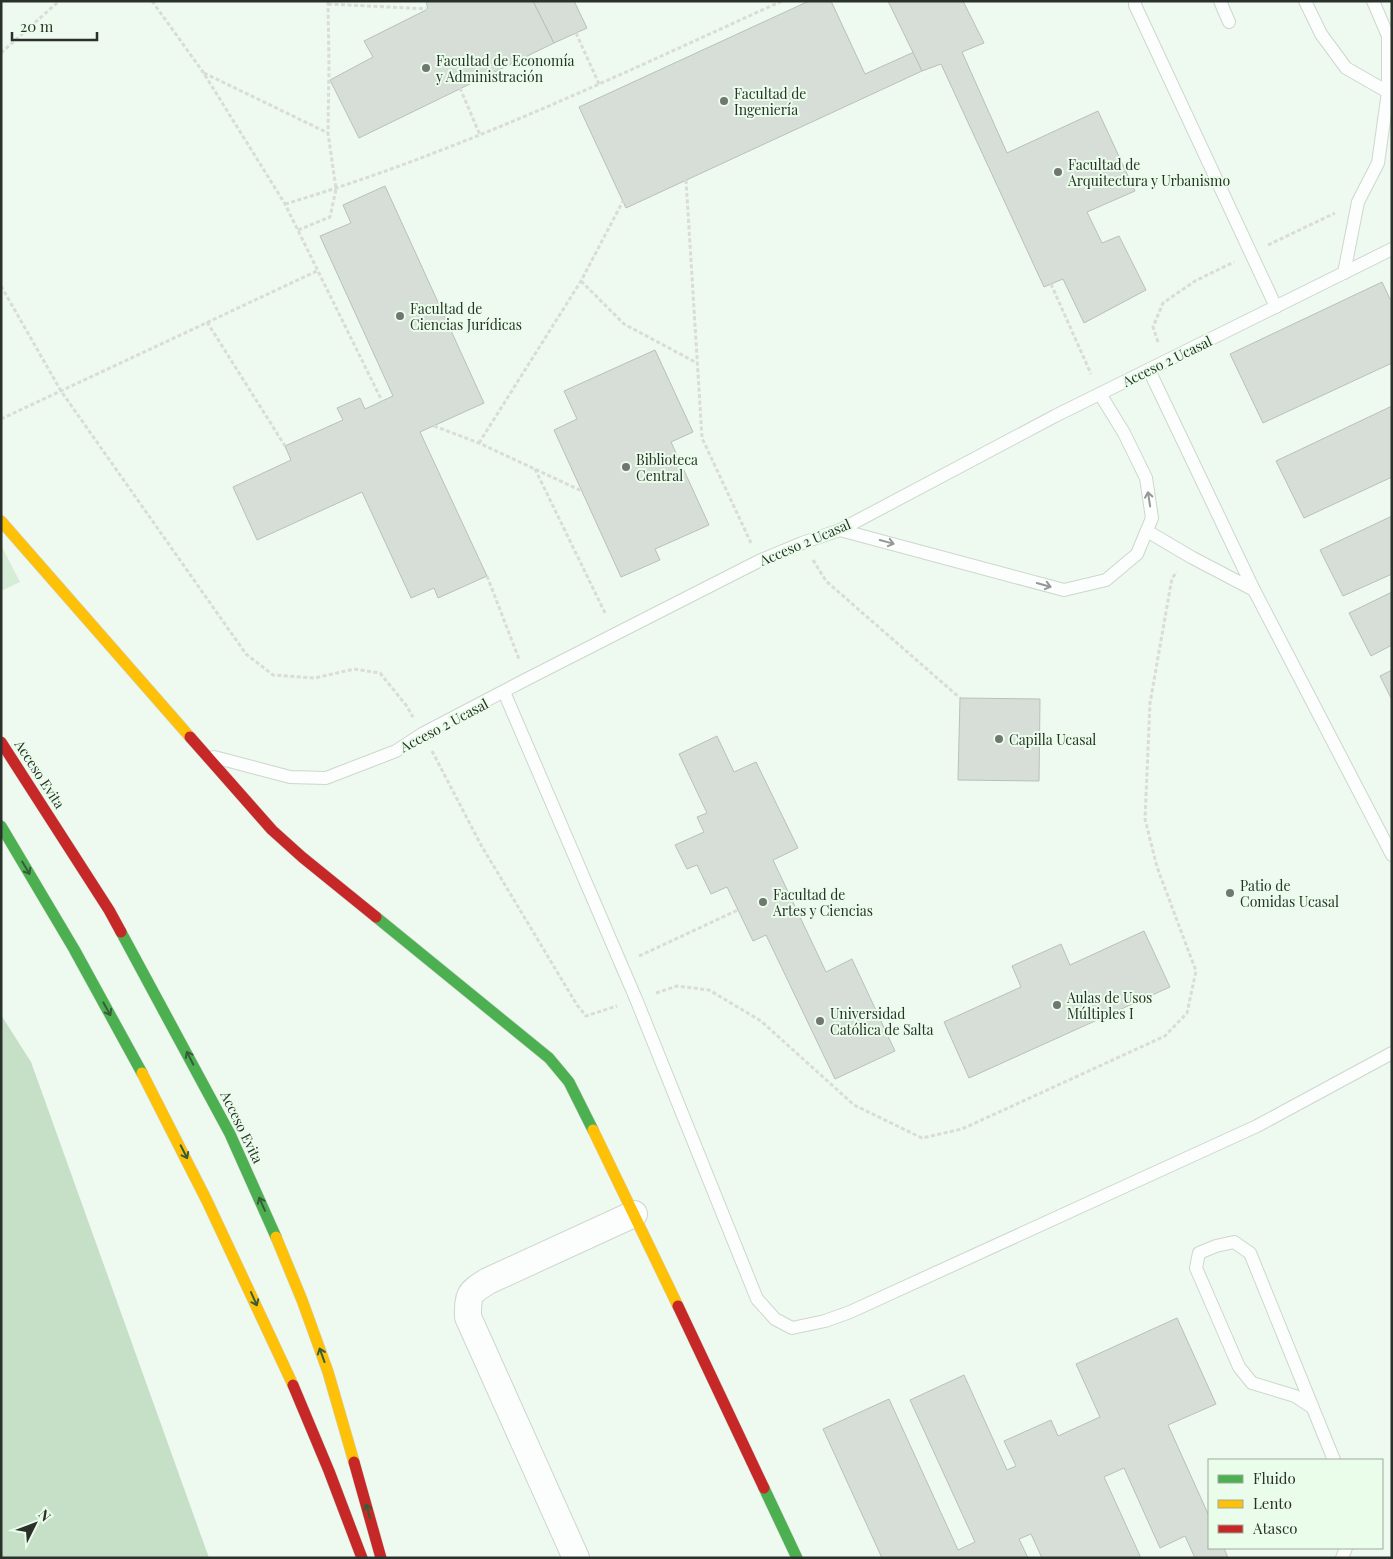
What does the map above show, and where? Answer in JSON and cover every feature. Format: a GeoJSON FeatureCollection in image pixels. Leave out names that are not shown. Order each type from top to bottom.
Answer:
{"type":"FeatureCollection","features":[{"type":"Feature","properties":{"kind":"main road"},"geometry":{"type":"LineString","coordinates":[[1,521],[272,830],[302,857],[549,1058],[569,1082],[634,1214],[797,1558]]}},
{"type":"Feature","properties":{"kind":"main road","name":"Acceso Evita"},"geometry":{"type":"LineString","coordinates":[[1,742],[109,910],[180,1038],[230,1134],[292,1274],[328,1372],[380,1558]]}},
{"type":"Feature","properties":{"kind":"main road"},"geometry":{"type":"LineString","coordinates":[[1,826],[46,900],[138,1064],[196,1175],[306,1413],[362,1558]]}},
{"type":"Feature","properties":{"kind":"street"},"geometry":{"type":"LineString","coordinates":[[576,1558],[468,1317],[468,1298],[476,1288],[488,1281],[634,1214]]}},
{"type":"Feature","properties":{"kind":"lane"},"geometry":{"type":"LineString","coordinates":[[1135,1],[1135,5],[1276,306]]}},
{"type":"Feature","properties":{"kind":"lane"},"geometry":{"type":"LineString","coordinates":[[1220,1],[1229,22]]}},
{"type":"Feature","properties":{"kind":"lane"},"geometry":{"type":"LineString","coordinates":[[1305,1],[1321,34],[1346,68],[1388,92]]}},
{"type":"Feature","properties":{"kind":"lane"},"geometry":{"type":"LineString","coordinates":[[1344,273],[1358,202],[1378,162],[1388,92],[1388,36],[1373,1]]}},
{"type":"Feature","properties":{"kind":"lane","name":"Acceso 2 Ucasal"},"geometry":{"type":"LineString","coordinates":[[207,756],[290,777],[326,778],[396,751],[422,734],[527,679],[759,561],[840,530],[1046,420],[1392,249]]}},
{"type":"Feature","properties":{"kind":"lane"},"geometry":{"type":"LineString","coordinates":[[1149,370],[1254,590],[1392,854]]}},
{"type":"Feature","properties":{"kind":"lane"},"geometry":{"type":"LineString","coordinates":[[840,530],[1064,590],[1106,580],[1137,554],[1152,518],[1146,478],[1124,433],[1100,394]]}},
{"type":"Feature","properties":{"kind":"lane"},"geometry":{"type":"LineString","coordinates":[[1146,531],[1254,590]]}},
{"type":"Feature","properties":{"kind":"lane"},"geometry":{"type":"LineString","coordinates":[[504,692],[636,999],[756,1298],[775,1319],[792,1328],[825,1321],[850,1312],[1257,1126],[1392,1053]]}},
{"type":"Feature","properties":{"kind":"lane"},"geometry":{"type":"LineString","coordinates":[[1313,1408],[1295,1396],[1252,1383],[1239,1367],[1196,1268],[1199,1253],[1216,1246],[1234,1242],[1250,1253],[1313,1408],[1334,1459]]}},
{"type":"Feature","properties":{"kind":"path"},"geometry":{"type":"LineString","coordinates":[[1,53],[59,1]]}},
{"type":"Feature","properties":{"kind":"path"},"geometry":{"type":"LineString","coordinates":[[152,1],[203,72],[285,204],[382,401]]}},
{"type":"Feature","properties":{"kind":"path"},"geometry":{"type":"LineString","coordinates":[[285,204],[336,189],[480,135],[782,1]]}},
{"type":"Feature","properties":{"kind":"path"},"geometry":{"type":"LineString","coordinates":[[298,230],[330,217],[336,189],[328,134],[328,2],[428,9]]}},
{"type":"Feature","properties":{"kind":"path"},"geometry":{"type":"LineString","coordinates":[[576,33],[598,84]]}},
{"type":"Feature","properties":{"kind":"path"},"geometry":{"type":"LineString","coordinates":[[203,72],[328,134]]}},
{"type":"Feature","properties":{"kind":"path"},"geometry":{"type":"LineString","coordinates":[[460,88],[480,135]]}},
{"type":"Feature","properties":{"kind":"path"},"geometry":{"type":"LineString","coordinates":[[686,180],[702,438],[759,561]]}},
{"type":"Feature","properties":{"kind":"path"},"geometry":{"type":"LineString","coordinates":[[480,443],[582,281],[623,201]]}},
{"type":"Feature","properties":{"kind":"path"},"geometry":{"type":"LineString","coordinates":[[1,419],[317,271]]}},
{"type":"Feature","properties":{"kind":"path"},"geometry":{"type":"LineString","coordinates":[[582,281],[624,324],[697,363]]}},
{"type":"Feature","properties":{"kind":"path"},"geometry":{"type":"LineString","coordinates":[[1051,284],[1100,394]]}},
{"type":"Feature","properties":{"kind":"path"},"geometry":{"type":"LineString","coordinates":[[1,286],[61,391],[246,654],[273,675],[314,678],[354,669],[380,673],[406,706],[481,845],[577,1005],[586,1016],[677,986],[709,990],[761,1021],[854,1105],[922,1138],[962,1130],[1165,1036],[1187,1013],[1196,971],[1157,867],[1144,819],[1150,703],[1172,578],[1191,557]]}},
{"type":"Feature","properties":{"kind":"path"},"geometry":{"type":"LineString","coordinates":[[207,322],[285,446]]}},
{"type":"Feature","properties":{"kind":"path"},"geometry":{"type":"LineString","coordinates":[[434,426],[480,443],[582,491]]}},
{"type":"Feature","properties":{"kind":"path"},"geometry":{"type":"LineString","coordinates":[[535,469],[615,634]]}},
{"type":"Feature","properties":{"kind":"path"},"geometry":{"type":"LineString","coordinates":[[802,543],[826,581],[960,698]]}},
{"type":"Feature","properties":{"kind":"path"},"geometry":{"type":"LineString","coordinates":[[486,576],[527,679]]}},
{"type":"Feature","properties":{"kind":"path"},"geometry":{"type":"LineString","coordinates":[[620,964],[738,910]]}},
{"type":"Feature","properties":{"kind":"green space"},"geometry":{"type":"Polygon","coordinates":[[[1,545],[20,582],[1,591],[1,545]]]}},
{"type":"Feature","properties":{"kind":"green space"},"geometry":{"type":"Polygon","coordinates":[[[1,1015],[31,1062],[209,1558],[1,1558],[1,1015]]]}},
{"type":"Feature","properties":{"kind":"building","name":"Facultad de Economía y Administración"},"geometry":{"type":"Polygon","coordinates":[[[426,1],[533,1],[554,43],[359,138],[330,80],[373,57],[364,41],[428,9],[426,1]]]}},
{"type":"Feature","properties":{"kind":"building","name":"Facultad de Economía y Administración"},"geometry":{"type":"Polygon","coordinates":[[[533,1],[574,1],[587,28],[554,43],[533,1]]]}},
{"type":"Feature","properties":{"kind":"building","name":"Facultad de Ingeniería"},"geometry":{"type":"Polygon","coordinates":[[[809,1],[831,1],[865,74],[914,52],[922,71],[626,208],[579,107],[809,1]]]}},
{"type":"Feature","properties":{"kind":"building","name":"Facultad de Arquitectura y Urbanismo"},"geometry":{"type":"Polygon","coordinates":[[[888,1],[963,1],[984,43],[962,52],[1007,153],[1098,111],[1135,191],[1087,212],[1102,243],[1119,236],[1146,290],[1084,323],[1063,279],[1044,287],[941,64],[922,71],[888,1]]]}},
{"type":"Feature","properties":{"kind":"building","name":"Facultad de Ciencias Jurídicas"},"geometry":{"type":"Polygon","coordinates":[[[385,186],[484,403],[420,432],[487,576],[438,598],[434,588],[411,598],[362,492],[257,540],[233,487],[291,460],[285,446],[343,420],[337,408],[360,398],[365,409],[393,396],[320,236],[351,223],[343,205],[385,186]]]}},
{"type":"Feature","properties":{"kind":"building"},"geometry":{"type":"Polygon","coordinates":[[[1382,282],[1390,299],[1392,299],[1392,363],[1263,423],[1230,354],[1382,282]]]}},
{"type":"Feature","properties":{"kind":"building","name":"Biblioteca Central"},"geometry":{"type":"Polygon","coordinates":[[[655,350],[693,432],[671,442],[709,525],[655,549],[660,560],[621,577],[554,430],[577,419],[564,391],[655,350]]]}},
{"type":"Feature","properties":{"kind":"building"},"geometry":{"type":"Polygon","coordinates":[[[1392,406],[1392,477],[1304,518],[1276,461],[1392,406]]]}},
{"type":"Feature","properties":{"kind":"building"},"geometry":{"type":"Polygon","coordinates":[[[1392,516],[1392,574],[1343,596],[1320,550],[1392,516]]]}},
{"type":"Feature","properties":{"kind":"building"},"geometry":{"type":"Polygon","coordinates":[[[1392,592],[1392,645],[1371,656],[1349,613],[1392,592]]]}},
{"type":"Feature","properties":{"kind":"building"},"geometry":{"type":"Polygon","coordinates":[[[1392,670],[1392,700],[1380,676],[1392,670]]]}},
{"type":"Feature","properties":{"kind":"building","name":"Capilla Ucasal"},"geometry":{"type":"Polygon","coordinates":[[[960,698],[1040,699],[1039,781],[958,780],[960,698]]]}},
{"type":"Feature","properties":{"kind":"building","name":"Facultad de Artes y Ciencias"},"geometry":{"type":"Polygon","coordinates":[[[717,736],[734,772],[756,762],[798,848],[773,860],[826,972],[852,959],[895,1051],[835,1079],[766,935],[753,941],[727,887],[711,894],[697,865],[687,869],[675,845],[704,832],[697,817],[707,813],[679,754],[717,736]]]}},
{"type":"Feature","properties":{"kind":"building","name":"Aulas de Usos Múltiples I"},"geometry":{"type":"Polygon","coordinates":[[[1144,931],[1170,987],[969,1078],[944,1022],[1021,987],[1012,966],[1061,944],[1070,965],[1144,931]]]}},
{"type":"Feature","properties":{"kind":"building"},"geometry":{"type":"Polygon","coordinates":[[[1177,1318],[1216,1404],[1168,1425],[1208,1514],[1208,1549],[1224,1549],[1228,1558],[1195,1558],[1185,1536],[1160,1548],[1124,1468],[1104,1477],[1141,1558],[1042,1558],[1031,1534],[1019,1539],[1028,1558],[882,1558],[823,1429],[889,1399],[958,1550],[975,1542],[910,1400],[964,1375],[1007,1470],[1016,1466],[1004,1441],[1051,1420],[1058,1436],[1100,1417],[1076,1364],[1177,1318]]]}},
{"type":"Feature","properties":{"kind":"traffic: fast"},"geometry":{"type":"LineString","coordinates":[[1,826],[74,949],[142,1073]]}},
{"type":"Feature","properties":{"kind":"traffic: fast"},"geometry":{"type":"LineString","coordinates":[[376,917],[549,1058],[569,1082],[593,1130]]}},
{"type":"Feature","properties":{"kind":"traffic: fast"},"geometry":{"type":"LineString","coordinates":[[121,932],[230,1134],[276,1237]]}},
{"type":"Feature","properties":{"kind":"traffic: fast"},"geometry":{"type":"LineString","coordinates":[[764,1488],[797,1558]]}},
{"type":"Feature","properties":{"kind":"traffic: slow"},"geometry":{"type":"LineString","coordinates":[[1,521],[190,737]]}},
{"type":"Feature","properties":{"kind":"traffic: slow"},"geometry":{"type":"LineString","coordinates":[[142,1073],[207,1201],[293,1385]]}},
{"type":"Feature","properties":{"kind":"traffic: slow"},"geometry":{"type":"LineString","coordinates":[[593,1130],[678,1306]]}},
{"type":"Feature","properties":{"kind":"traffic: slow"},"geometry":{"type":"LineString","coordinates":[[276,1237],[302,1300],[328,1372],[354,1462]]}},
{"type":"Feature","properties":{"kind":"traffic: jam"},"geometry":{"type":"LineString","coordinates":[[190,737],[272,830],[376,917]]}},
{"type":"Feature","properties":{"kind":"traffic: jam"},"geometry":{"type":"LineString","coordinates":[[1,742],[109,910],[121,932]]}},
{"type":"Feature","properties":{"kind":"traffic: jam"},"geometry":{"type":"LineString","coordinates":[[678,1306],[764,1488]]}},
{"type":"Feature","properties":{"kind":"traffic: jam"},"geometry":{"type":"LineString","coordinates":[[293,1385],[329,1471],[362,1558]]}},
{"type":"Feature","properties":{"kind":"traffic: jam"},"geometry":{"type":"LineString","coordinates":[[354,1462],[381,1558]]}},
{"type":"Feature","properties":{"kind":"place","name":"Facultad de Economía y Administración"},"geometry":{"type":"Point","coordinates":[426,68]}},
{"type":"Feature","properties":{"kind":"place","name":"Facultad de Ingeniería"},"geometry":{"type":"Point","coordinates":[724,101]}},
{"type":"Feature","properties":{"kind":"place","name":"Facultad de Arquitectura y Urbanismo"},"geometry":{"type":"Point","coordinates":[1058,172]}},
{"type":"Feature","properties":{"kind":"place","name":"Facultad de Ciencias Jurídicas"},"geometry":{"type":"Point","coordinates":[400,316]}},
{"type":"Feature","properties":{"kind":"place","name":"Biblioteca Central"},"geometry":{"type":"Point","coordinates":[626,467]}},
{"type":"Feature","properties":{"kind":"place","name":"Capilla Ucasal"},"geometry":{"type":"Point","coordinates":[999,739]}},
{"type":"Feature","properties":{"kind":"place","name":"Patio de Comidas Ucasal"},"geometry":{"type":"Point","coordinates":[1230,893]}},
{"type":"Feature","properties":{"kind":"place","name":"Facultad de Artes y Ciencias"},"geometry":{"type":"Point","coordinates":[763,902]}},
{"type":"Feature","properties":{"kind":"place","name":"Aulas de Usos Múltiples I"},"geometry":{"type":"Point","coordinates":[1057,1005]}},
{"type":"Feature","properties":{"kind":"place","name":"Universidad Católica de Salta"},"geometry":{"type":"Point","coordinates":[820,1021]}}]}
